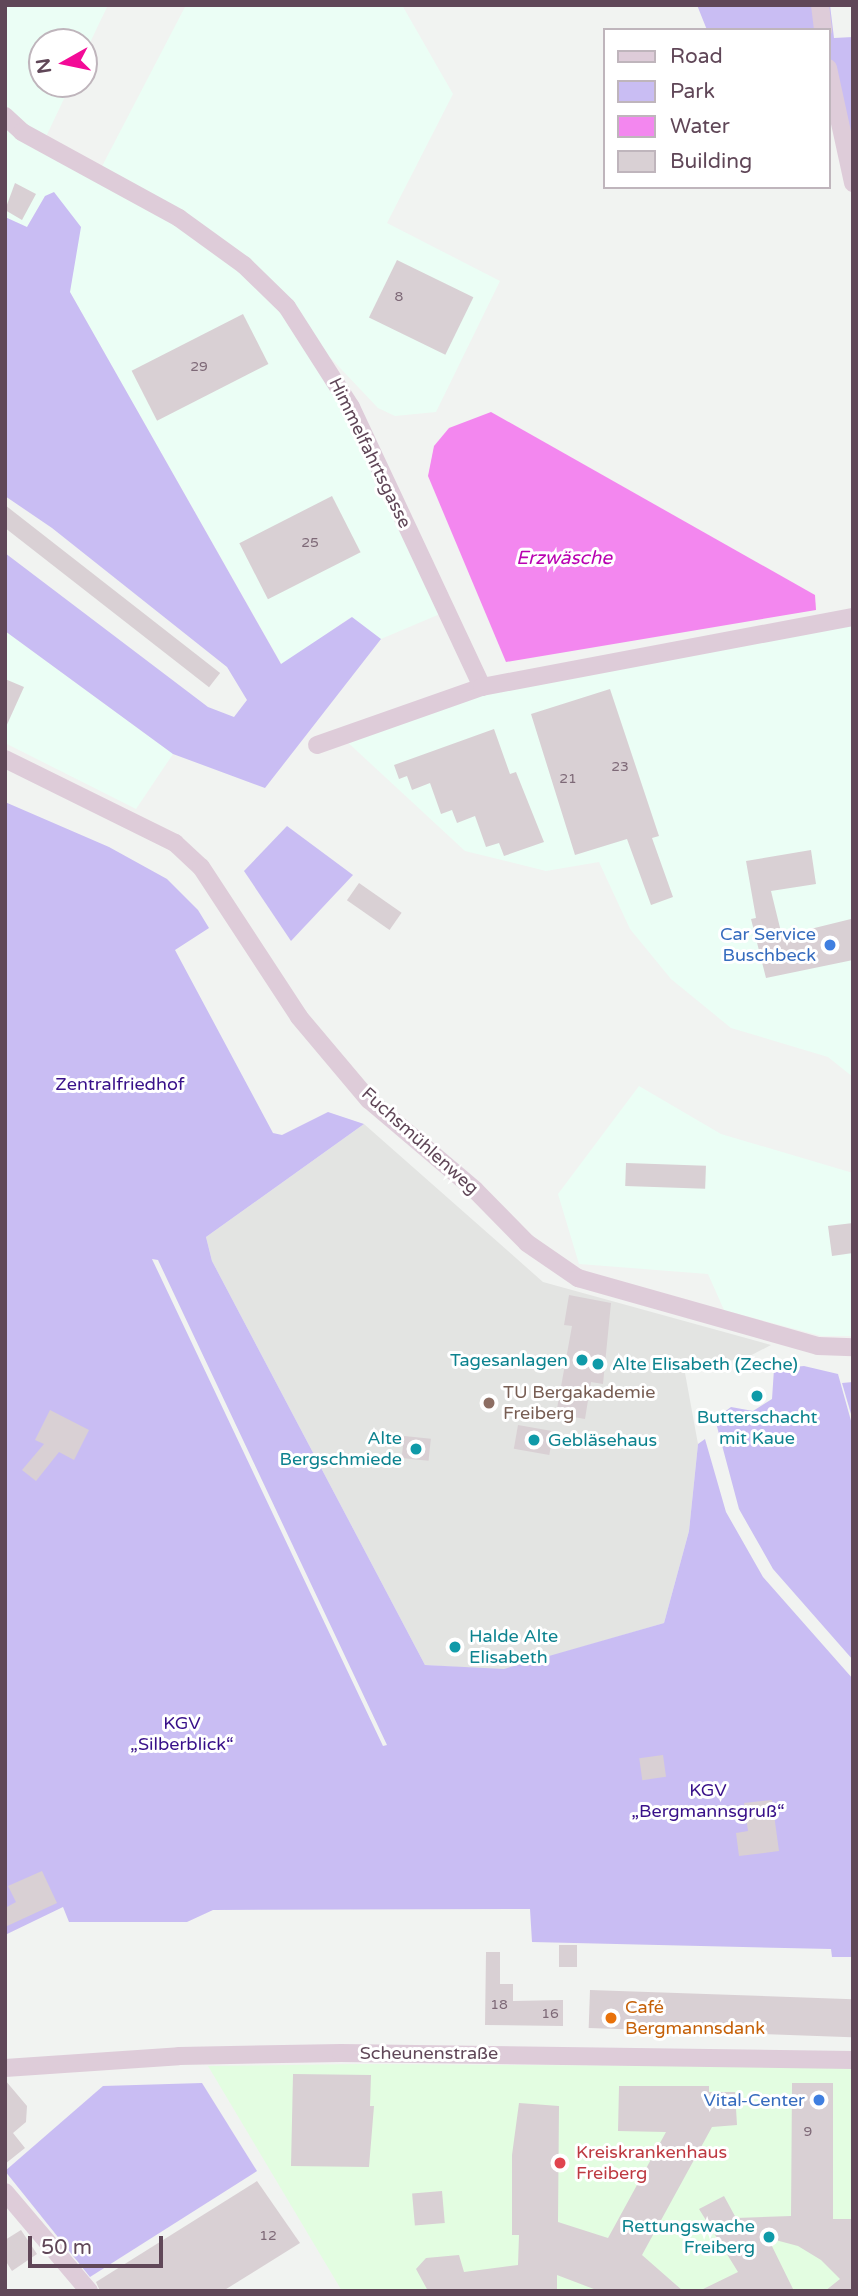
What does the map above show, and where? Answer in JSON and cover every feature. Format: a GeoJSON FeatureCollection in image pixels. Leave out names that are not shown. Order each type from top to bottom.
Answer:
{"type":"FeatureCollection","features":[{"type":"Feature","properties":{"kind":"street"},"geometry":{"type":"LineString","coordinates":[[820,5],[823,28]]}},
{"type":"Feature","properties":{"kind":"street"},"geometry":{"type":"LineString","coordinates":[[830,77],[853,183]]}},
{"type":"Feature","properties":{"kind":"street","name":"Himmelfahrtsgasse"},"geometry":{"type":"LineString","coordinates":[[5,117],[22,132],[179,218],[244,265],[287,307],[351,407],[482,687]]}},
{"type":"Feature","properties":{"kind":"street"},"geometry":{"type":"LineString","coordinates":[[317,745],[482,687],[853,617]]}},
{"type":"Feature","properties":{"kind":"street","name":"Fuchsmühlenweg"},"geometry":{"type":"LineString","coordinates":[[5,759],[175,843],[201,867],[299,1017],[369,1100],[475,1190],[527,1243],[578,1278],[818,1346],[853,1347]]}},
{"type":"Feature","properties":{"kind":"street","name":"Scheunenstraße"},"geometry":{"type":"LineString","coordinates":[[5,2068],[179,2056],[341,2053],[853,2060]]}},
{"type":"Feature","properties":{"kind":"street"},"geometry":{"type":"LineString","coordinates":[[5,2192],[89,2291]]}},
{"type":"Feature","properties":{"kind":"shaded area"},"geometry":{"type":"Polygon","coordinates":[[[5,5],[108,5],[97,28],[28,28],[28,98],[64,98],[43,143],[98,174],[186,5],[402,5],[453,94],[387,223],[500,281],[436,412],[395,416],[378,408],[308,334],[447,611],[381,639],[351,617],[282,665],[70,292],[80,227],[45,196],[27,227],[5,217],[5,5]]]}},
{"type":"Feature","properties":{"kind":"shaded area"},"geometry":{"type":"Polygon","coordinates":[[[853,617],[853,1077],[828,1057],[731,1028],[671,979],[630,929],[599,862],[546,871],[465,851],[343,738],[482,687],[853,617]]]}},
{"type":"Feature","properties":{"kind":"shaded area"},"geometry":{"type":"Polygon","coordinates":[[[5,631],[173,754],[136,809],[5,743],[5,631]]]}},
{"type":"Feature","properties":{"kind":"shaded area"},"geometry":{"type":"Polygon","coordinates":[[[639,1086],[721,1134],[853,1173],[853,1336],[821,1336],[724,1310],[708,1274],[579,1264],[558,1194],[639,1086]]]}},
{"type":"Feature","properties":{"kind":"shaded area","name":"TU Bergakademie Freiberg"},"geometry":{"type":"Polygon","coordinates":[[[364,1124],[543,1282],[771,1345],[742,1360],[683,1362],[698,1444],[689,1531],[664,1623],[504,1670],[425,1665],[212,1261],[206,1237],[364,1124]]]}},
{"type":"Feature","properties":{"kind":"shaded area","name":"Kreiskrankenhaus Freiberg"},"geometry":{"type":"Polygon","coordinates":[[[362,2064],[853,2067],[853,2291],[342,2291],[208,2066],[362,2064]]]}},
{"type":"Feature","properties":{"kind":"green space"},"geometry":{"type":"Polygon","coordinates":[[[697,5],[830,5],[834,38],[853,37],[853,183],[838,116],[830,118],[830,28],[706,28],[697,5]]]}},
{"type":"Feature","properties":{"kind":"green space"},"geometry":{"type":"Polygon","coordinates":[[[54,192],[81,227],[70,292],[281,664],[352,617],[381,639],[265,788],[173,754],[5,631],[5,553],[208,707],[234,717],[247,700],[227,667],[52,528],[5,496],[5,217],[27,227],[45,196],[54,192]]]}},
{"type":"Feature","properties":{"kind":"green space"},"geometry":{"type":"Polygon","coordinates":[[[5,802],[109,847],[167,879],[198,910],[209,928],[175,950],[273,1133],[282,1135],[328,1112],[364,1124],[206,1237],[212,1261],[425,1665],[504,1669],[664,1623],[689,1531],[698,1444],[705,1439],[726,1512],[763,1577],[853,1679],[853,1957],[832,1957],[831,1949],[532,1942],[530,1909],[213,1910],[187,1922],[69,1922],[63,1907],[5,1935],[5,802]],[[152,1259],[383,1746],[387,1745],[158,1260],[152,1259]]]}},
{"type":"Feature","properties":{"kind":"green space"},"geometry":{"type":"Polygon","coordinates":[[[287,826],[353,875],[291,941],[244,871],[287,826]]]}},
{"type":"Feature","properties":{"kind":"green space"},"geometry":{"type":"Polygon","coordinates":[[[804,1366],[838,1374],[853,1428],[853,1660],[773,1569],[739,1509],[715,1419],[731,1407],[753,1411],[772,1399],[774,1369],[804,1366]]]}},
{"type":"Feature","properties":{"kind":"green space"},"geometry":{"type":"Polygon","coordinates":[[[853,1382],[853,1421],[842,1383],[853,1382]]]}},
{"type":"Feature","properties":{"kind":"green space"},"geometry":{"type":"Polygon","coordinates":[[[202,2083],[257,2171],[90,2277],[5,2171],[103,2086],[202,2083]]]}},
{"type":"Feature","properties":{"kind":"water","name":"Erzwäsche"},"geometry":{"type":"Polygon","coordinates":[[[491,412],[815,595],[816,610],[506,662],[428,476],[434,446],[449,428],[491,412]]]}},
{"type":"Feature","properties":{"kind":"building"},"geometry":{"type":"Polygon","coordinates":[[[15,183],[36,194],[22,220],[5,210],[15,183]]]}},
{"type":"Feature","properties":{"kind":"building"},"geometry":{"type":"Polygon","coordinates":[[[397,260],[473,297],[445,355],[369,318],[397,260]]]}},
{"type":"Feature","properties":{"kind":"building"},"geometry":{"type":"Polygon","coordinates":[[[243,314],[268,364],[157,421],[132,371],[243,314]]]}},
{"type":"Feature","properties":{"kind":"building"},"geometry":{"type":"Polygon","coordinates":[[[332,496],[361,552],[268,599],[239,543],[332,496]]]}},
{"type":"Feature","properties":{"kind":"building"},"geometry":{"type":"Polygon","coordinates":[[[5,505],[220,673],[209,687],[5,528],[5,505]]]}},
{"type":"Feature","properties":{"kind":"building"},"geometry":{"type":"Polygon","coordinates":[[[5,679],[24,687],[5,729],[5,679]]]}},
{"type":"Feature","properties":{"kind":"building"},"geometry":{"type":"Polygon","coordinates":[[[610,689],[659,836],[652,838],[673,897],[651,905],[627,839],[575,855],[531,714],[610,689]]]}},
{"type":"Feature","properties":{"kind":"building"},"geometry":{"type":"Polygon","coordinates":[[[494,729],[510,774],[516,772],[544,842],[504,856],[499,843],[486,847],[475,816],[457,823],[452,810],[441,814],[430,783],[412,790],[407,776],[399,779],[394,765],[494,729]]]}},
{"type":"Feature","properties":{"kind":"building"},"geometry":{"type":"Polygon","coordinates":[[[811,850],[816,884],[771,891],[782,936],[851,919],[853,960],[766,978],[751,919],[756,918],[746,861],[811,850]]]}},
{"type":"Feature","properties":{"kind":"building"},"geometry":{"type":"Polygon","coordinates":[[[359,883],[402,913],[390,930],[347,900],[359,883]]]}},
{"type":"Feature","properties":{"kind":"building"},"geometry":{"type":"Polygon","coordinates":[[[626,1163],[706,1166],[705,1189],[625,1186],[626,1163]]]}},
{"type":"Feature","properties":{"kind":"building"},"geometry":{"type":"Polygon","coordinates":[[[853,1223],[853,1253],[832,1256],[828,1226],[853,1223]]]}},
{"type":"Feature","properties":{"kind":"building","name":"Tagesanlagen"},"geometry":{"type":"Polygon","coordinates":[[[569,1295],[611,1303],[603,1384],[591,1382],[585,1419],[556,1414],[572,1326],[564,1325],[569,1295]]]}},
{"type":"Feature","properties":{"kind":"building"},"geometry":{"type":"Polygon","coordinates":[[[50,1410],[89,1430],[74,1460],[59,1452],[36,1481],[22,1470],[44,1444],[35,1440],[50,1410]]]}},
{"type":"Feature","properties":{"kind":"building","name":"Gebläsehaus"},"geometry":{"type":"Polygon","coordinates":[[[518,1425],[553,1431],[549,1455],[514,1449],[518,1425]]]}},
{"type":"Feature","properties":{"kind":"building","name":"Alte Bergschmiede"},"geometry":{"type":"Polygon","coordinates":[[[404,1436],[431,1439],[429,1461],[402,1458],[404,1436]]]}},
{"type":"Feature","properties":{"kind":"building"},"geometry":{"type":"Polygon","coordinates":[[[663,1755],[666,1777],[642,1780],[639,1758],[663,1755]]]}},
{"type":"Feature","properties":{"kind":"building"},"geometry":{"type":"Polygon","coordinates":[[[772,1800],[779,1851],[739,1856],[736,1833],[748,1831],[744,1803],[772,1800]]]}},
{"type":"Feature","properties":{"kind":"building"},"geometry":{"type":"Polygon","coordinates":[[[42,1871],[57,1903],[5,1927],[5,1908],[16,1902],[8,1886],[42,1871]]]}},
{"type":"Feature","properties":{"kind":"building"},"geometry":{"type":"Polygon","coordinates":[[[559,1945],[577,1945],[577,1967],[559,1967],[559,1945]]]}},
{"type":"Feature","properties":{"kind":"building"},"geometry":{"type":"Polygon","coordinates":[[[486,1952],[500,1952],[500,1984],[513,1984],[513,2001],[563,2000],[563,2026],[485,2025],[486,1952]]]}},
{"type":"Feature","properties":{"kind":"building"},"geometry":{"type":"Polygon","coordinates":[[[590,1990],[853,1999],[852,2037],[589,2028],[590,1990]]]}},
{"type":"Feature","properties":{"kind":"building"},"geometry":{"type":"Polygon","coordinates":[[[293,2074],[371,2075],[370,2106],[374,2106],[369,2167],[291,2166],[293,2074]]]}},
{"type":"Feature","properties":{"kind":"building"},"geometry":{"type":"Polygon","coordinates":[[[5,2080],[27,2106],[26,2122],[13,2133],[25,2148],[5,2164],[5,2080]]]}},
{"type":"Feature","properties":{"kind":"building"},"geometry":{"type":"Polygon","coordinates":[[[792,2083],[833,2083],[833,2219],[853,2219],[853,2291],[825,2291],[840,2279],[821,2260],[798,2246],[768,2238],[794,2291],[699,2291],[738,2272],[699,2209],[724,2196],[736,2218],[791,2216],[792,2083]]]}},
{"type":"Feature","properties":{"kind":"building"},"geometry":{"type":"Polygon","coordinates":[[[619,2086],[709,2086],[709,2092],[735,2092],[737,2125],[712,2127],[642,2255],[683,2291],[599,2291],[557,2275],[557,2291],[428,2291],[416,2269],[426,2258],[459,2255],[464,2272],[518,2265],[519,2235],[512,2235],[512,2155],[519,2103],[559,2106],[558,2222],[608,2238],[666,2132],[618,2131],[619,2086]]]}},
{"type":"Feature","properties":{"kind":"building"},"geometry":{"type":"Polygon","coordinates":[[[257,2181],[300,2243],[223,2291],[100,2291],[96,2282],[257,2181]]]}},
{"type":"Feature","properties":{"kind":"building"},"geometry":{"type":"Polygon","coordinates":[[[442,2191],[445,2223],[415,2225],[412,2194],[442,2191]]]}},
{"type":"Feature","properties":{"kind":"building"},"geometry":{"type":"Polygon","coordinates":[[[21,2230],[37,2254],[12,2271],[5,2260],[5,2240],[21,2230]]]}},
{"type":"Feature","properties":{"kind":"place","name":"Car Service Buschbeck"},"geometry":{"type":"Point","coordinates":[830,945]}},
{"type":"Feature","properties":{"kind":"place","name":"Tagesanlagen"},"geometry":{"type":"Point","coordinates":[582,1360]}},
{"type":"Feature","properties":{"kind":"place","name":"Alte Elisabeth (Zeche)"},"geometry":{"type":"Point","coordinates":[598,1364]}},
{"type":"Feature","properties":{"kind":"place","name":"Butterschacht mit Kaue"},"geometry":{"type":"Point","coordinates":[757,1396]}},
{"type":"Feature","properties":{"kind":"place","name":"TU Bergakademie Freiberg"},"geometry":{"type":"Point","coordinates":[489,1403]}},
{"type":"Feature","properties":{"kind":"place","name":"Gebläsehaus"},"geometry":{"type":"Point","coordinates":[534,1440]}},
{"type":"Feature","properties":{"kind":"place","name":"Alte Bergschmiede"},"geometry":{"type":"Point","coordinates":[416,1449]}},
{"type":"Feature","properties":{"kind":"place","name":"Halde Alte Elisabeth"},"geometry":{"type":"Point","coordinates":[455,1647]}},
{"type":"Feature","properties":{"kind":"place","name":"Café Bergmannsdank"},"geometry":{"type":"Point","coordinates":[611,2018]}},
{"type":"Feature","properties":{"kind":"place","name":"Vital-Center"},"geometry":{"type":"Point","coordinates":[819,2100]}},
{"type":"Feature","properties":{"kind":"place","name":"Kreiskrankenhaus Freiberg"},"geometry":{"type":"Point","coordinates":[560,2163]}},
{"type":"Feature","properties":{"kind":"place","name":"Rettungswache Freiberg"},"geometry":{"type":"Point","coordinates":[769,2237]}},
{"type":"Feature","properties":{"kind":"park label","name":"Zentralfriedhof"},"geometry":{"type":"Point","coordinates":[120,1084]}},
{"type":"Feature","properties":{"kind":"park label","name":"KGV „Silberblick“"},"geometry":{"type":"Point","coordinates":[182,1734]}},
{"type":"Feature","properties":{"kind":"park label","name":"KGV „Bergmannsgruß“"},"geometry":{"type":"Point","coordinates":[708,1802]}}]}
